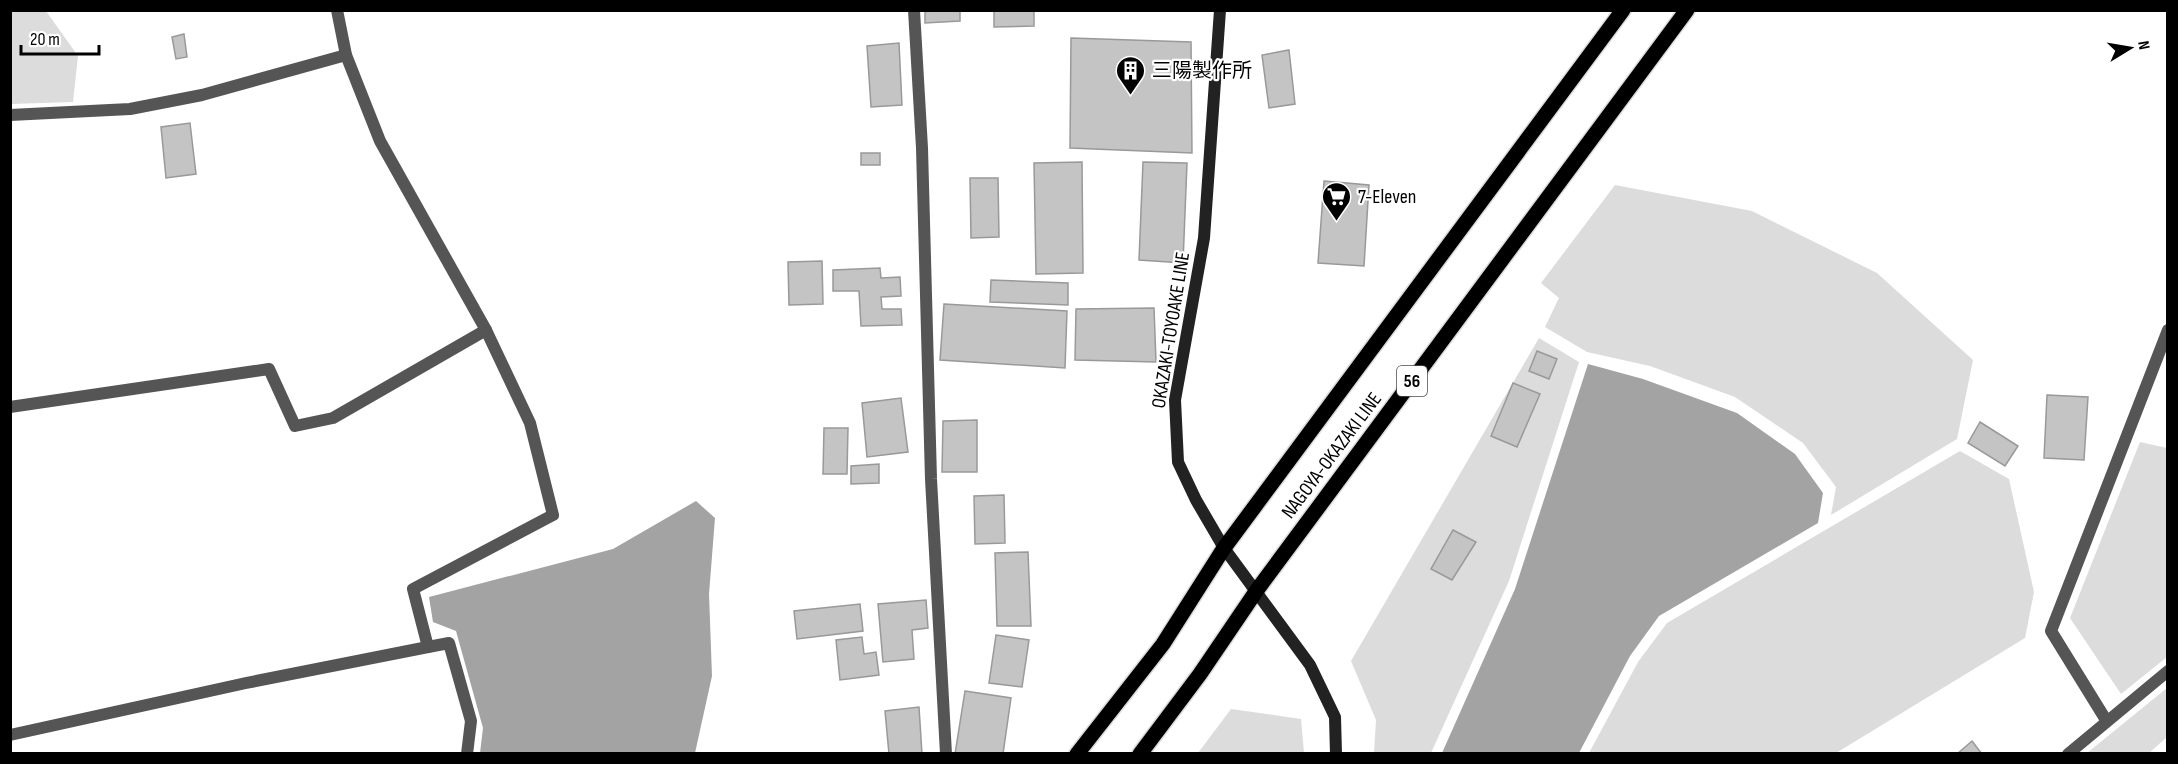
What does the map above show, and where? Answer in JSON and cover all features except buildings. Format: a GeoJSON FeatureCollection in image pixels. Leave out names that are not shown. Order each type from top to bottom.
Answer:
{"type":"FeatureCollection","features":[{"type":"Feature","properties":{"kind":"main road","name":"OKAZAKI-TOYOAKE LINE"},"geometry":{"type":"LineString","coordinates":[[1220,10],[1204,238],[1176,400],[1178,462],[1196,500],[1224,548],[1310,665],[1335,717],[1336,753]]}},
{"type":"Feature","properties":{"kind":"main road","name":"NAGOYA-OKAZAKI LINE"},"geometry":{"type":"LineString","coordinates":[[1077,753],[1163,644],[1224,548],[1623,10]]}},
{"type":"Feature","properties":{"kind":"main road","name":"NAGOYA-OKAZAKI LINE"},"geometry":{"type":"LineString","coordinates":[[1140,753],[1200,675],[1257,590],[1687,10]]}},
{"type":"Feature","properties":{"kind":"street"},"geometry":{"type":"LineString","coordinates":[[337,10],[346,55],[380,141],[486,330],[530,423],[554,515],[413,589],[428,646]]}},
{"type":"Feature","properties":{"kind":"street"},"geometry":{"type":"LineString","coordinates":[[914,10],[923,160],[931,479],[946,753]]}},
{"type":"Feature","properties":{"kind":"street"},"geometry":{"type":"LineString","coordinates":[[10,115],[130,109],[201,95],[346,55]]}},
{"type":"Feature","properties":{"kind":"street"},"geometry":{"type":"LineString","coordinates":[[10,407],[269,369],[295,426],[333,418],[486,330]]}},
{"type":"Feature","properties":{"kind":"street"},"geometry":{"type":"LineString","coordinates":[[2106,720],[2052,631],[2168,330]]}},
{"type":"Feature","properties":{"kind":"street"},"geometry":{"type":"LineString","coordinates":[[10,735],[246,683],[449,643],[471,721],[467,753]]}},
{"type":"Feature","properties":{"kind":"street"},"geometry":{"type":"LineString","coordinates":[[2068,753],[2168,671]]}},
{"type":"Feature","properties":{"kind":"shaded area"},"geometry":{"type":"Polygon","coordinates":[[[10,11],[46,11],[78,56],[73,102],[11,104],[10,11]]]}},
{"type":"Feature","properties":{"kind":"shaded area"},"geometry":{"type":"Polygon","coordinates":[[[1615,185],[1752,211],[1877,273],[1973,360],[1957,439],[1831,515],[1836,487],[1803,443],[1735,397],[1650,366],[1587,352],[1545,327],[1559,298],[1541,283],[1615,185]]]}},
{"type":"Feature","properties":{"kind":"shaded area"},"geometry":{"type":"Polygon","coordinates":[[[1539,338],[1579,362],[1509,581],[1431,753],[1374,753],[1376,720],[1351,661],[1539,338]]]}},
{"type":"Feature","properties":{"kind":"shaded area"},"geometry":{"type":"Polygon","coordinates":[[[1588,364],[1643,379],[1737,413],[1795,454],[1823,493],[1818,523],[1659,616],[1630,656],[1579,753],[1442,753],[1515,589],[1588,364]]]}},
{"type":"Feature","properties":{"kind":"shaded area"},"geometry":{"type":"Polygon","coordinates":[[[2140,442],[2167,448],[2167,657],[2121,694],[2070,618],[2140,442]]]}},
{"type":"Feature","properties":{"kind":"shaded area"},"geometry":{"type":"Polygon","coordinates":[[[1960,451],[2009,479],[2034,592],[2025,638],[1836,753],[1589,753],[1638,662],[1667,623],[1960,451]]]}},
{"type":"Feature","properties":{"kind":"shaded area"},"geometry":{"type":"Polygon","coordinates":[[[696,501],[715,518],[709,594],[712,676],[695,753],[480,753],[483,728],[456,631],[433,622],[429,597],[613,549],[696,501]]]}},
{"type":"Feature","properties":{"kind":"shaded area"},"geometry":{"type":"Polygon","coordinates":[[[2167,688],[2167,737],[2149,753],[2087,753],[2167,688]]]}},
{"type":"Feature","properties":{"kind":"shaded area"},"geometry":{"type":"Polygon","coordinates":[[[1231,709],[1301,719],[1304,753],[1198,753],[1231,709]]]}},
{"type":"Feature","properties":{"kind":"place","name":"三陽製作所"},"geometry":{"type":"Point","coordinates":[1131,96]}},
{"type":"Feature","properties":{"kind":"place","name":"7-Eleven"},"geometry":{"type":"Point","coordinates":[1337,222]}}]}
